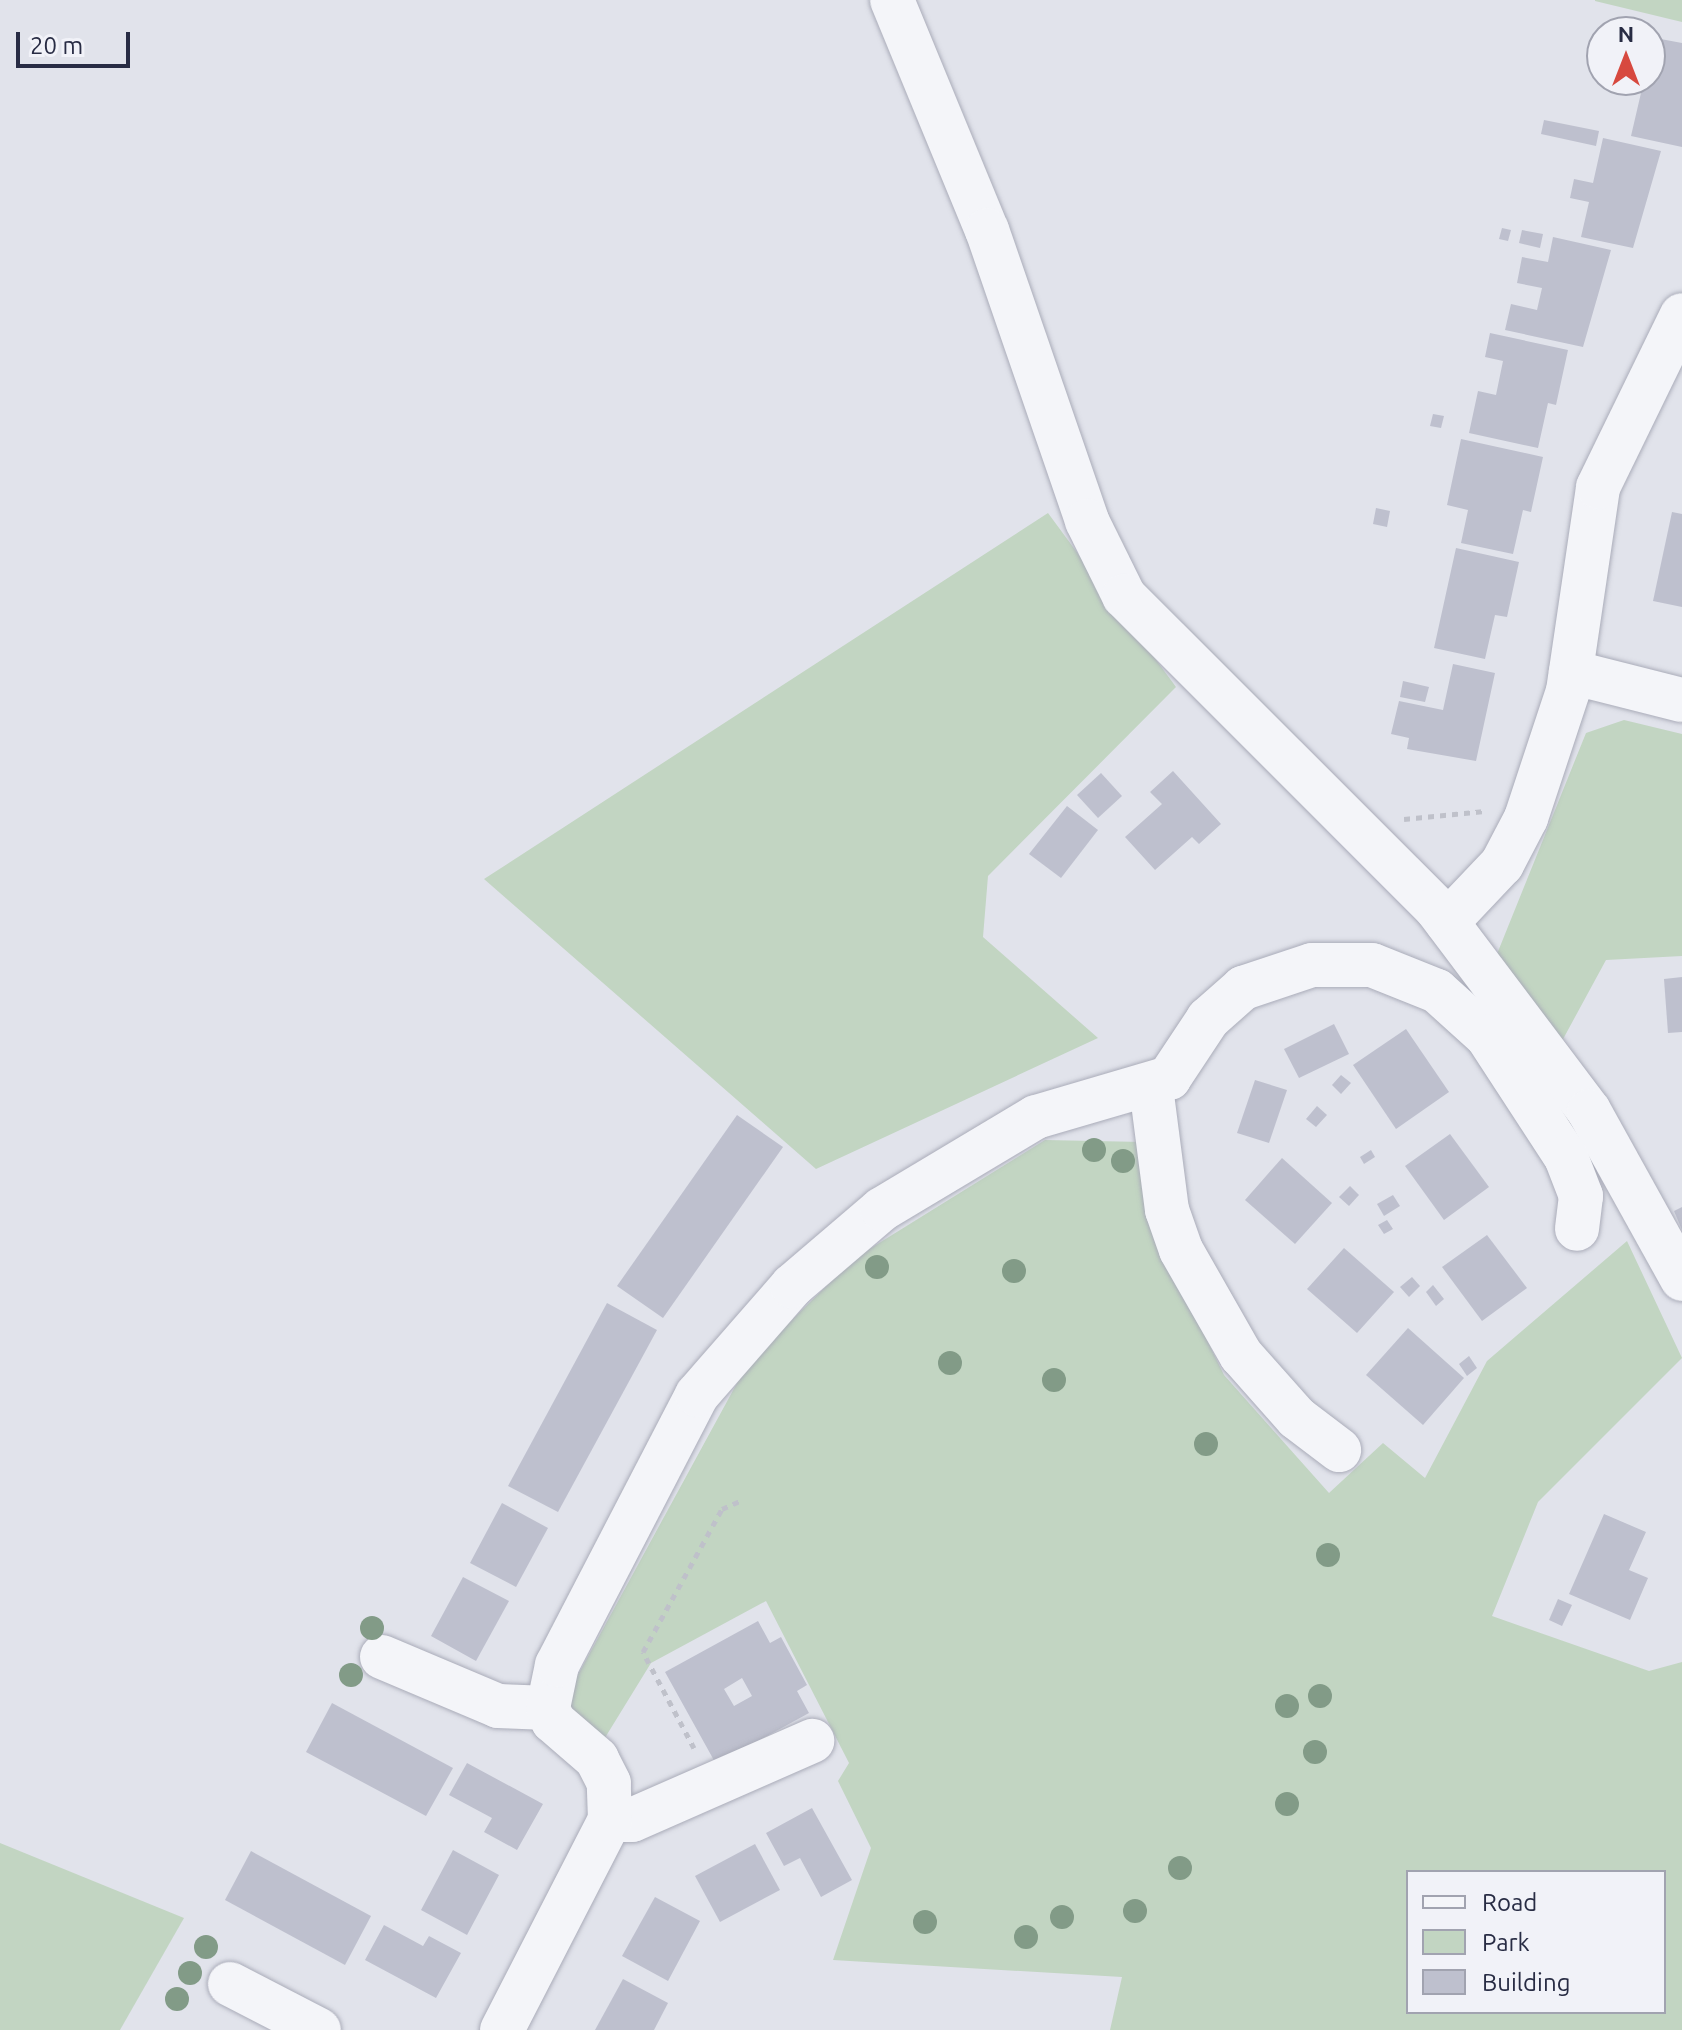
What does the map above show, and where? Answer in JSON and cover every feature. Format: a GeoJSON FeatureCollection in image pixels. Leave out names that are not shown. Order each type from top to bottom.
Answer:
{"type":"FeatureCollection","features":[{"type":"Feature","properties":{"kind":"street"},"geometry":{"type":"LineString","coordinates":[[892,0],[987,230],[1087,521],[1124,596],[1447,922],[1589,1111],[1682,1279]]}},
{"type":"Feature","properties":{"kind":"street"},"geometry":{"type":"LineString","coordinates":[[1447,922],[1502,864],[1517,834],[1571,672],[1598,487],[1682,315]]}},
{"type":"Feature","properties":{"kind":"street"},"geometry":{"type":"LineString","coordinates":[[1571,672],[1682,700]]}},
{"type":"Feature","properties":{"kind":"street"},"geometry":{"type":"LineString","coordinates":[[502,2030],[610,1820],[609,1783],[597,1759],[553,1721],[548,1708],[557,1665],[697,1395],[792,1286],[882,1209],[963,1157],[1036,1117],[1151,1087],[1169,1078],[1208,1019],[1243,988],[1312,965],[1372,965],[1437,991],[1487,1036],[1566,1157],[1581,1196],[1577,1229]]}},
{"type":"Feature","properties":{"kind":"street"},"geometry":{"type":"LineString","coordinates":[[1151,1087],[1167,1210],[1181,1250],[1241,1355],[1297,1418],[1339,1450]]}},
{"type":"Feature","properties":{"kind":"street"},"geometry":{"type":"LineString","coordinates":[[382,1657],[498,1706],[548,1708]]}},
{"type":"Feature","properties":{"kind":"street"},"geometry":{"type":"LineString","coordinates":[[610,1820],[632,1820],[812,1741]]}},
{"type":"Feature","properties":{"kind":"street"},"geometry":{"type":"LineString","coordinates":[[230,1984],[319,2030]]}},
{"type":"Feature","properties":{"kind":"path"},"geometry":{"type":"LineString","coordinates":[[1367,841],[1387,821],[1496,810],[1517,834]]}},
{"type":"Feature","properties":{"kind":"path"},"geometry":{"type":"LineString","coordinates":[[713,1784],[643,1652],[722,1509],[742,1500]]}},
{"type":"Feature","properties":{"kind":"green space"},"geometry":{"type":"Polygon","coordinates":[[[1595,0],[1682,0],[1682,22],[1666,16],[1595,0]]]}},
{"type":"Feature","properties":{"kind":"green space"},"geometry":{"type":"Polygon","coordinates":[[[1048,513],[1176,687],[988,876],[983,937],[1098,1038],[816,1169],[484,879],[1048,513]]]}},
{"type":"Feature","properties":{"kind":"green space"},"geometry":{"type":"Polygon","coordinates":[[[1624,720],[1682,734],[1682,956],[1606,960],[1562,1041],[1497,954],[1586,733],[1624,720]]]}},
{"type":"Feature","properties":{"kind":"green space"},"geometry":{"type":"Polygon","coordinates":[[[1045,1140],[1143,1142],[1160,1243],[1224,1375],[1329,1493],[1383,1443],[1425,1478],[1487,1361],[1627,1241],[1682,1358],[1538,1502],[1492,1616],[1649,1671],[1682,1662],[1682,2030],[1110,2030],[1122,1977],[833,1960],[871,1848],[838,1781],[849,1763],[766,1601],[651,1663],[603,1741],[562,1704],[748,1363],[855,1258],[1045,1140]]]}},
{"type":"Feature","properties":{"kind":"green space"},"geometry":{"type":"Polygon","coordinates":[[[0,1843],[184,1918],[120,2030],[0,2030],[0,1843]]]}},
{"type":"Feature","properties":{"kind":"building"},"geometry":{"type":"Polygon","coordinates":[[[1666,40],[1682,43],[1682,147],[1631,136],[1640,96],[1666,96],[1666,40]]]}},
{"type":"Feature","properties":{"kind":"building"},"geometry":{"type":"Polygon","coordinates":[[[1544,120],[1599,131],[1596,146],[1541,134],[1544,120]]]}},
{"type":"Feature","properties":{"kind":"building"},"geometry":{"type":"Polygon","coordinates":[[[1603,138],[1661,151],[1633,248],[1581,237],[1589,202],[1570,198],[1574,179],[1593,183],[1603,138]]]}},
{"type":"Feature","properties":{"kind":"building"},"geometry":{"type":"Polygon","coordinates":[[[1502,228],[1511,230],[1508,241],[1499,239],[1502,228]]]}},
{"type":"Feature","properties":{"kind":"building"},"geometry":{"type":"Polygon","coordinates":[[[1522,230],[1543,234],[1540,248],[1519,243],[1522,230]]]}},
{"type":"Feature","properties":{"kind":"building"},"geometry":{"type":"Polygon","coordinates":[[[1553,237],[1611,250],[1583,347],[1505,330],[1511,304],[1537,310],[1542,288],[1517,283],[1522,257],[1548,262],[1553,237]]]}},
{"type":"Feature","properties":{"kind":"building"},"geometry":{"type":"Polygon","coordinates":[[[1490,333],[1568,350],[1556,405],[1548,403],[1538,448],[1469,433],[1478,391],[1496,395],[1503,361],[1485,357],[1490,333]]]}},
{"type":"Feature","properties":{"kind":"building"},"geometry":{"type":"Polygon","coordinates":[[[1433,414],[1444,416],[1441,428],[1430,426],[1433,414]]]}},
{"type":"Feature","properties":{"kind":"building"},"geometry":{"type":"Polygon","coordinates":[[[1461,439],[1543,457],[1531,512],[1523,510],[1513,554],[1461,543],[1468,510],[1447,505],[1461,439]]]}},
{"type":"Feature","properties":{"kind":"building"},"geometry":{"type":"Polygon","coordinates":[[[1376,508],[1390,511],[1387,527],[1373,524],[1376,508]]]}},
{"type":"Feature","properties":{"kind":"building"},"geometry":{"type":"Polygon","coordinates":[[[1672,512],[1682,514],[1682,607],[1653,601],[1672,512]]]}},
{"type":"Feature","properties":{"kind":"building"},"geometry":{"type":"Polygon","coordinates":[[[1456,548],[1519,562],[1507,617],[1495,615],[1485,659],[1434,648],[1456,548]]]}},
{"type":"Feature","properties":{"kind":"building"},"geometry":{"type":"Polygon","coordinates":[[[1453,664],[1495,673],[1476,761],[1407,749],[1409,738],[1391,734],[1399,701],[1443,710],[1453,664]]]}},
{"type":"Feature","properties":{"kind":"building"},"geometry":{"type":"Polygon","coordinates":[[[1403,681],[1429,687],[1425,702],[1400,697],[1403,681]]]}},
{"type":"Feature","properties":{"kind":"building"},"geometry":{"type":"Polygon","coordinates":[[[1173,771],[1221,824],[1199,844],[1192,837],[1155,870],[1125,837],[1162,804],[1150,792],[1173,771]]]}},
{"type":"Feature","properties":{"kind":"building"},"geometry":{"type":"Polygon","coordinates":[[[1101,773],[1122,796],[1098,818],[1077,795],[1101,773]]]}},
{"type":"Feature","properties":{"kind":"building"},"geometry":{"type":"Polygon","coordinates":[[[1067,806],[1098,830],[1061,878],[1029,854],[1067,806]]]}},
{"type":"Feature","properties":{"kind":"building"},"geometry":{"type":"Polygon","coordinates":[[[1682,977],[1682,1032],[1668,1033],[1664,979],[1682,977]]]}},
{"type":"Feature","properties":{"kind":"building"},"geometry":{"type":"Polygon","coordinates":[[[1334,1024],[1349,1054],[1299,1078],[1284,1049],[1334,1024]]]}},
{"type":"Feature","properties":{"kind":"building"},"geometry":{"type":"Polygon","coordinates":[[[1406,1029],[1449,1092],[1396,1129],[1353,1065],[1406,1029]]]}},
{"type":"Feature","properties":{"kind":"building"},"geometry":{"type":"Polygon","coordinates":[[[1341,1075],[1351,1083],[1341,1094],[1332,1085],[1341,1075]]]}},
{"type":"Feature","properties":{"kind":"building"},"geometry":{"type":"Polygon","coordinates":[[[1255,1080],[1287,1090],[1269,1143],[1237,1133],[1255,1080]]]}},
{"type":"Feature","properties":{"kind":"building"},"geometry":{"type":"Polygon","coordinates":[[[1317,1106],[1327,1115],[1316,1127],[1306,1119],[1317,1106]]]}},
{"type":"Feature","properties":{"kind":"building"},"geometry":{"type":"Polygon","coordinates":[[[737,1115],[783,1147],[663,1318],[617,1286],[737,1115]]]}},
{"type":"Feature","properties":{"kind":"building"},"geometry":{"type":"Polygon","coordinates":[[[1450,1134],[1489,1187],[1444,1220],[1405,1166],[1450,1134]]]}},
{"type":"Feature","properties":{"kind":"building"},"geometry":{"type":"Polygon","coordinates":[[[1371,1150],[1375,1157],[1364,1164],[1360,1157],[1371,1150]]]}},
{"type":"Feature","properties":{"kind":"building"},"geometry":{"type":"Polygon","coordinates":[[[1282,1158],[1332,1203],[1295,1244],[1245,1200],[1282,1158]]]}},
{"type":"Feature","properties":{"kind":"building"},"geometry":{"type":"Polygon","coordinates":[[[1350,1186],[1359,1195],[1349,1206],[1339,1197],[1350,1186]]]}},
{"type":"Feature","properties":{"kind":"building"},"geometry":{"type":"Polygon","coordinates":[[[1393,1195],[1400,1206],[1384,1216],[1377,1204],[1393,1195]]]}},
{"type":"Feature","properties":{"kind":"building"},"geometry":{"type":"Polygon","coordinates":[[[1682,1207],[1682,1230],[1674,1211],[1682,1207]]]}},
{"type":"Feature","properties":{"kind":"building"},"geometry":{"type":"Polygon","coordinates":[[[1387,1220],[1393,1229],[1384,1234],[1378,1225],[1387,1220]]]}},
{"type":"Feature","properties":{"kind":"building"},"geometry":{"type":"Polygon","coordinates":[[[1487,1235],[1527,1288],[1482,1321],[1442,1267],[1487,1235]]]}},
{"type":"Feature","properties":{"kind":"building"},"geometry":{"type":"Polygon","coordinates":[[[1344,1248],[1394,1292],[1357,1333],[1307,1289],[1344,1248]]]}},
{"type":"Feature","properties":{"kind":"building"},"geometry":{"type":"Polygon","coordinates":[[[1412,1277],[1420,1286],[1409,1297],[1400,1287],[1412,1277]]]}},
{"type":"Feature","properties":{"kind":"building"},"geometry":{"type":"Polygon","coordinates":[[[1433,1285],[1444,1299],[1436,1306],[1426,1292],[1433,1285]]]}},
{"type":"Feature","properties":{"kind":"building"},"geometry":{"type":"Polygon","coordinates":[[[607,1303],[657,1330],[558,1512],[508,1486],[607,1303]]]}},
{"type":"Feature","properties":{"kind":"building"},"geometry":{"type":"Polygon","coordinates":[[[1408,1328],[1464,1378],[1423,1425],[1366,1375],[1408,1328]]]}},
{"type":"Feature","properties":{"kind":"building"},"geometry":{"type":"Polygon","coordinates":[[[1469,1356],[1477,1368],[1467,1376],[1459,1364],[1469,1356]]]}},
{"type":"Feature","properties":{"kind":"building"},"geometry":{"type":"Polygon","coordinates":[[[502,1503],[548,1528],[516,1587],[470,1563],[502,1503]]]}},
{"type":"Feature","properties":{"kind":"building"},"geometry":{"type":"Polygon","coordinates":[[[1604,1514],[1646,1532],[1629,1570],[1648,1578],[1630,1620],[1569,1594],[1604,1514]]]}},
{"type":"Feature","properties":{"kind":"building"},"geometry":{"type":"Polygon","coordinates":[[[463,1577],[509,1601],[476,1661],[431,1636],[463,1577]]]}},
{"type":"Feature","properties":{"kind":"building"},"geometry":{"type":"Polygon","coordinates":[[[1558,1599],[1572,1605],[1562,1626],[1549,1620],[1558,1599]]]}},
{"type":"Feature","properties":{"kind":"building"},"geometry":{"type":"Polygon","coordinates":[[[758,1621],[770,1643],[781,1637],[807,1685],[797,1691],[809,1713],[716,1764],[665,1672],[758,1621]],[[742,1678],[724,1689],[734,1706],[752,1696],[742,1678]]]}},
{"type":"Feature","properties":{"kind":"building"},"geometry":{"type":"Polygon","coordinates":[[[332,1703],[453,1768],[426,1816],[306,1752],[332,1703]]]}},
{"type":"Feature","properties":{"kind":"building"},"geometry":{"type":"Polygon","coordinates":[[[467,1763],[543,1804],[517,1850],[484,1832],[492,1818],[449,1795],[467,1763]]]}},
{"type":"Feature","properties":{"kind":"building"},"geometry":{"type":"Polygon","coordinates":[[[812,1808],[852,1880],[821,1897],[800,1858],[784,1866],[766,1833],[812,1808]]]}},
{"type":"Feature","properties":{"kind":"building"},"geometry":{"type":"Polygon","coordinates":[[[755,1844],[780,1890],[720,1922],[695,1876],[755,1844]]]}},
{"type":"Feature","properties":{"kind":"building"},"geometry":{"type":"Polygon","coordinates":[[[453,1850],[499,1875],[467,1935],[421,1910],[453,1850]]]}},
{"type":"Feature","properties":{"kind":"building"},"geometry":{"type":"Polygon","coordinates":[[[251,1851],[371,1916],[345,1965],[225,1900],[251,1851]]]}},
{"type":"Feature","properties":{"kind":"building"},"geometry":{"type":"Polygon","coordinates":[[[655,1897],[700,1921],[668,1981],[622,1956],[655,1897]]]}},
{"type":"Feature","properties":{"kind":"building"},"geometry":{"type":"Polygon","coordinates":[[[384,1925],[423,1946],[429,1936],[461,1953],[436,1998],[365,1960],[384,1925]]]}},
{"type":"Feature","properties":{"kind":"building"},"geometry":{"type":"Polygon","coordinates":[[[623,1979],[668,2003],[654,2030],[595,2030],[623,1979]]]}}]}
